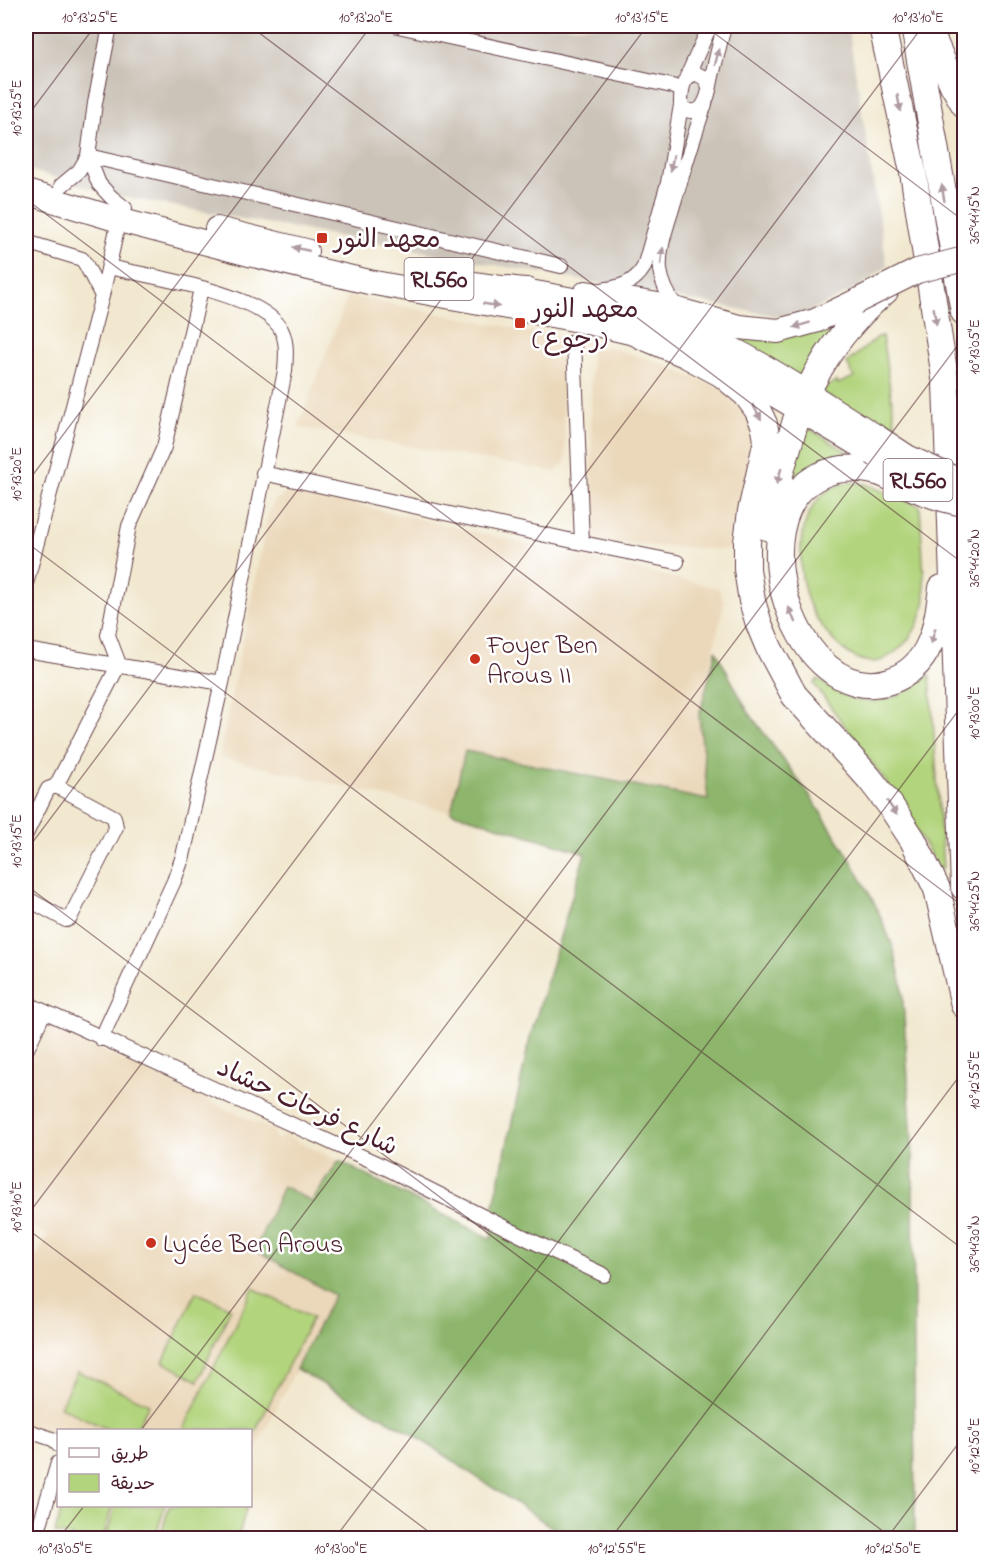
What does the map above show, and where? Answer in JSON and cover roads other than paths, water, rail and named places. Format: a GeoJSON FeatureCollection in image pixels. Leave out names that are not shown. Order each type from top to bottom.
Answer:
{"type":"FeatureCollection","features":[{"type":"Feature","properties":{"kind":"highway"},"geometry":{"type":"LineString","coordinates":[[880,26],[890,57],[913,172],[946,384],[960,508],[964,887]]}},
{"type":"Feature","properties":{"kind":"highway"},"geometry":{"type":"LineString","coordinates":[[914,26],[964,312]]}},
{"type":"Feature","properties":{"kind":"highway"},"geometry":{"type":"LineString","coordinates":[[927,26],[964,104]]}},
{"type":"Feature","properties":{"kind":"highway","name":"RL560"},"geometry":{"type":"LineString","coordinates":[[26,175],[61,186],[122,214],[249,254],[369,282],[579,320],[665,340],[720,362],[877,455]]}},
{"type":"Feature","properties":{"kind":"highway","name":"RL560"},"geometry":{"type":"LineString","coordinates":[[26,192],[376,267],[509,290],[589,293],[644,302],[739,327],[778,331],[858,307]]}},
{"type":"Feature","properties":{"kind":"highway"},"geometry":{"type":"LineString","coordinates":[[813,381],[858,307],[917,271],[964,259]]}},
{"type":"Feature","properties":{"kind":"highway"},"geometry":{"type":"LineString","coordinates":[[509,290],[617,310],[693,333],[759,365],[925,493],[960,508]]}},
{"type":"Feature","properties":{"kind":"highway"},"geometry":{"type":"LineString","coordinates":[[640,335],[685,354],[722,374],[746,394],[764,424],[767,440],[747,542],[747,569],[755,613],[769,648],[794,694],[869,778],[913,840],[938,889],[964,1005]]}},
{"type":"Feature","properties":{"kind":"highway"},"geometry":{"type":"LineString","coordinates":[[796,420],[768,520],[765,547],[768,598],[774,625],[784,650],[798,675],[856,751],[869,778]]}},
{"type":"Feature","properties":{"kind":"highway"},"geometry":{"type":"LineString","coordinates":[[960,508],[938,617],[932,640],[924,656],[903,675],[894,680],[875,684],[852,680],[822,663],[807,645],[788,604],[783,588],[779,558],[783,518],[799,490],[823,474],[855,468],[877,455],[934,472],[964,484]]}},
{"type":"Feature","properties":{"kind":"street"},"geometry":{"type":"LineString","coordinates":[[61,186],[79,171],[88,156],[95,103],[110,26]]}},
{"type":"Feature","properties":{"kind":"street"},"geometry":{"type":"LineString","coordinates":[[398,26],[661,84],[684,85]]}},
{"type":"Feature","properties":{"kind":"street"},"geometry":{"type":"LineString","coordinates":[[589,293],[628,284],[644,267],[668,183],[684,85],[710,26]]}},
{"type":"Feature","properties":{"kind":"street"},"geometry":{"type":"LineString","coordinates":[[678,310],[668,296],[663,283],[660,270],[661,257],[667,224],[705,104],[724,26]]}},
{"type":"Feature","properties":{"kind":"street"},"geometry":{"type":"LineString","coordinates":[[684,85],[694,74],[703,76],[709,88]]}},
{"type":"Feature","properties":{"kind":"street"},"geometry":{"type":"LineString","coordinates":[[681,105],[692,112],[705,104]]}},
{"type":"Feature","properties":{"kind":"street"},"geometry":{"type":"LineString","coordinates":[[26,584],[122,214],[99,184],[88,156]]}},
{"type":"Feature","properties":{"kind":"street"},"geometry":{"type":"LineString","coordinates":[[88,156],[561,266]]}},
{"type":"Feature","properties":{"kind":"street"},"geometry":{"type":"LineString","coordinates":[[26,242],[76,257],[86,265],[102,296]]}},
{"type":"Feature","properties":{"kind":"street"},"geometry":{"type":"LineString","coordinates":[[101,1039],[174,881],[183,856],[222,683],[285,371],[285,341],[280,327],[257,307],[243,300],[109,267]]}},
{"type":"Feature","properties":{"kind":"street"},"geometry":{"type":"LineString","coordinates":[[26,834],[48,789],[56,786],[119,664],[108,635],[129,526],[164,447],[201,289]]}},
{"type":"Feature","properties":{"kind":"street"},"geometry":{"type":"LineString","coordinates":[[574,340],[582,543]]}},
{"type":"Feature","properties":{"kind":"street"},"geometry":{"type":"LineString","coordinates":[[263,473],[677,562]]}},
{"type":"Feature","properties":{"kind":"street"},"geometry":{"type":"LineString","coordinates":[[26,650],[222,683]]}},
{"type":"Feature","properties":{"kind":"street"},"geometry":{"type":"LineString","coordinates":[[26,898],[66,920],[70,918],[116,827],[114,817],[56,786]]}},
{"type":"Feature","properties":{"kind":"street","name":"شارع فرحات حشاد"},"geometry":{"type":"LineString","coordinates":[[26,1003],[374,1162],[604,1275]]}},
{"type":"Feature","properties":{"kind":"street"},"geometry":{"type":"LineString","coordinates":[[26,1051],[44,1012]]}},
{"type":"Feature","properties":{"kind":"street"},"geometry":{"type":"LineString","coordinates":[[26,1430],[55,1440],[57,1443]]}},
{"type":"Feature","properties":{"kind":"street"},"geometry":{"type":"LineString","coordinates":[[33,1534],[57,1466]]}},
{"type":"Feature","properties":{"kind":"place","name":"معهد النور"},"geometry":{"type":"Point","coordinates":[322,238]}},
{"type":"Feature","properties":{"kind":"place","name":"معهد النور (رجوع)"},"geometry":{"type":"Point","coordinates":[520,323]}},
{"type":"Feature","properties":{"kind":"place","name":"Foyer Ben Arous II"},"geometry":{"type":"Point","coordinates":[475,659]}},
{"type":"Feature","properties":{"kind":"place","name":"Lycée Ben Arous"},"geometry":{"type":"Point","coordinates":[151,1243]}}]}
